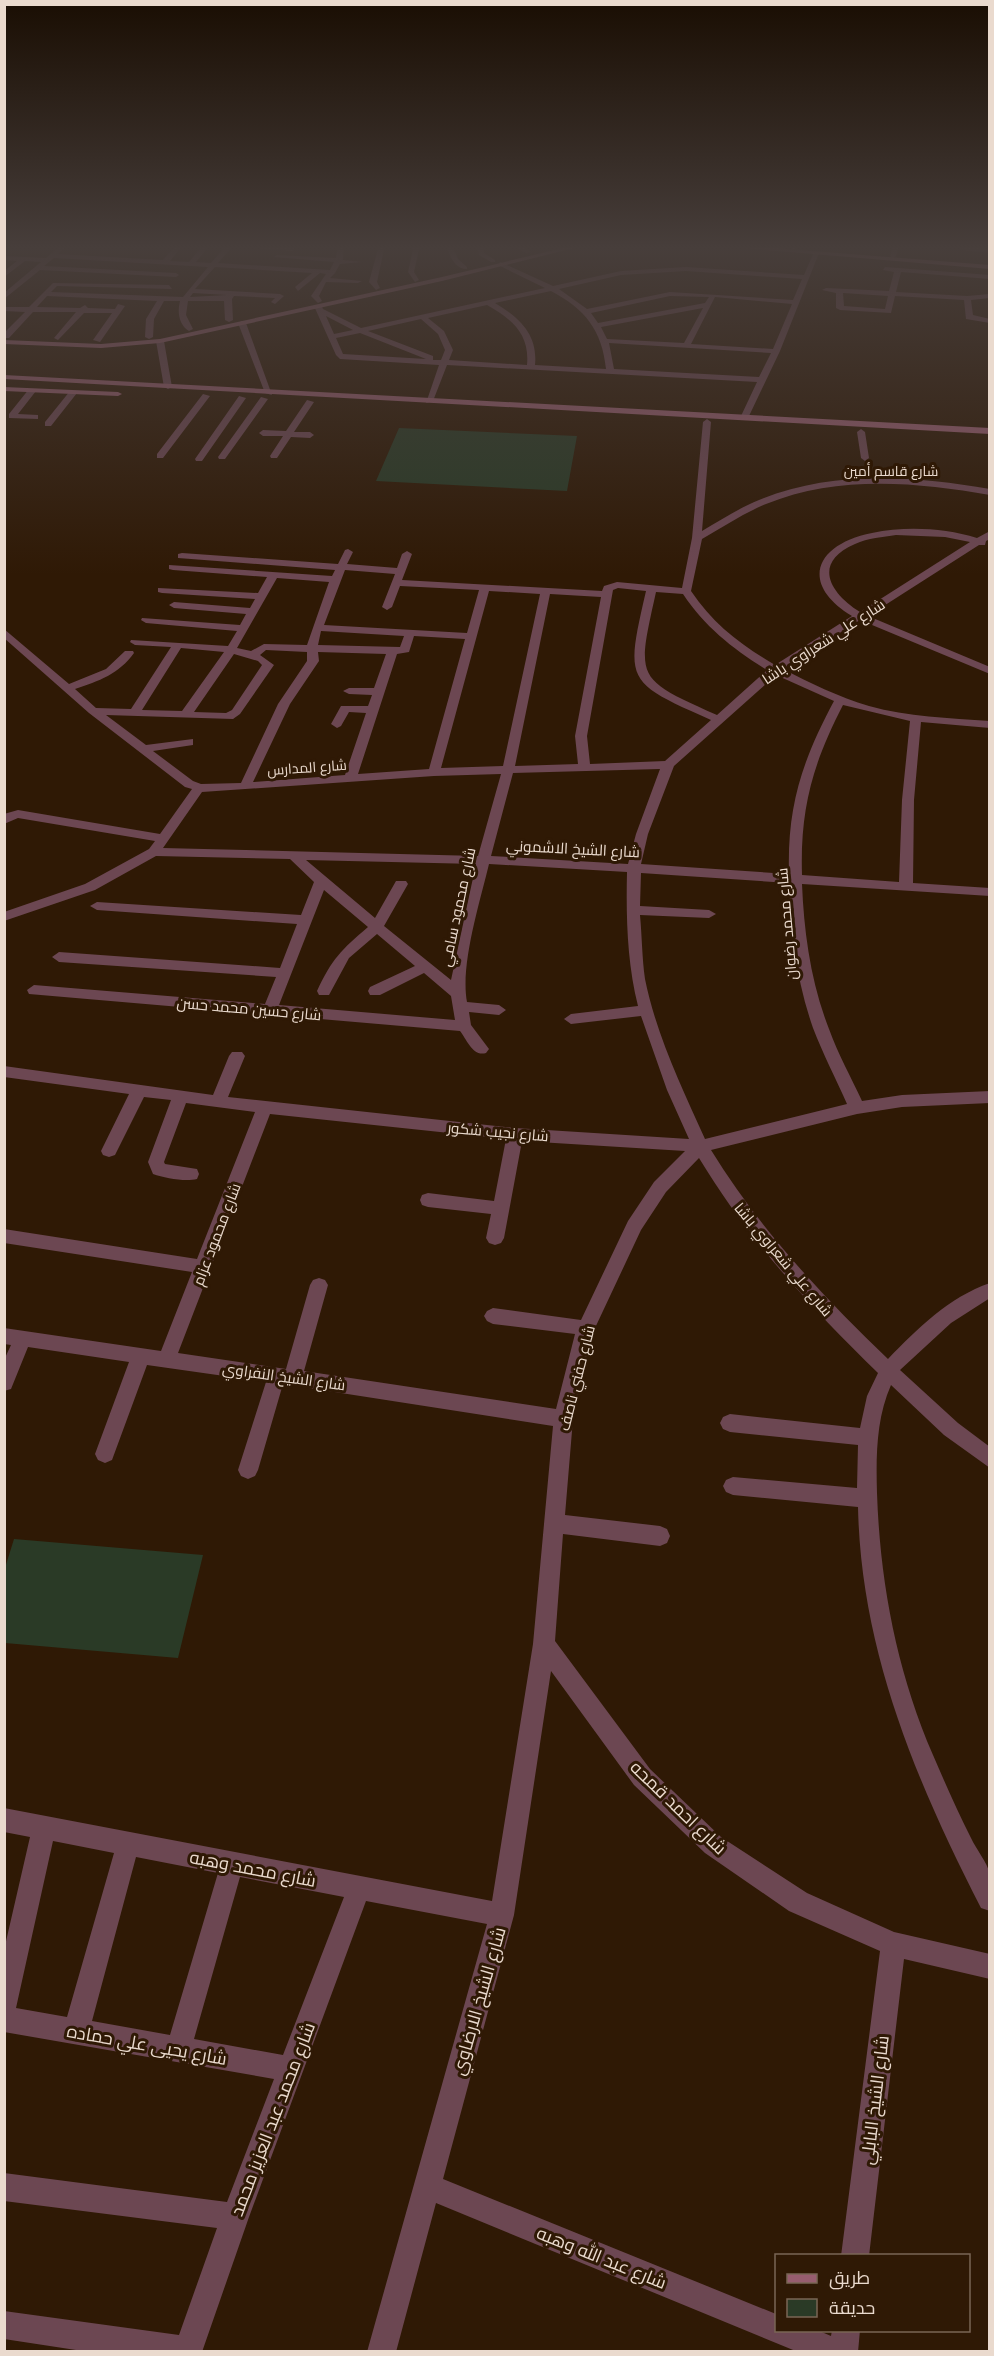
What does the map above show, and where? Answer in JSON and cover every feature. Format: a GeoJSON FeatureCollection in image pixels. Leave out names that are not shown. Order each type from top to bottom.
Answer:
{"type":"FeatureCollection","features":[{"type":"Feature","properties":{"kind":"main road"},"geometry":{"type":"LineString","coordinates":[[4,383],[152,390],[242,398],[267,396],[429,401],[745,416],[989,435]]}},
{"type":"Feature","properties":{"kind":"main road"},"geometry":{"type":"LineString","coordinates":[[4,383],[32,391],[73,393],[152,390],[168,387],[310,402],[731,423],[861,432],[989,435]]}},
{"type":"Feature","properties":{"kind":"main road"},"geometry":{"type":"LineString","coordinates":[[731,423],[773,421],[989,435]]}},
{"type":"Feature","properties":{"kind":"street"},"geometry":{"type":"LineString","coordinates":[[162,355],[168,387]]}},
{"type":"Feature","properties":{"kind":"street"},"geometry":{"type":"LineString","coordinates":[[222,457],[267,396],[253,355]]}},
{"type":"Feature","properties":{"kind":"street"},"geometry":{"type":"LineString","coordinates":[[340,355],[353,359],[763,380]]}},
{"type":"Feature","properties":{"kind":"street"},"geometry":{"type":"LineString","coordinates":[[422,355],[445,364]]}},
{"type":"Feature","properties":{"kind":"street"},"geometry":{"type":"LineString","coordinates":[[429,401],[447,355]]}},
{"type":"Feature","properties":{"kind":"street"},"geometry":{"type":"LineString","coordinates":[[531,368],[533,355]]}},
{"type":"Feature","properties":{"kind":"street"},"geometry":{"type":"LineString","coordinates":[[610,355],[610,372]]}},
{"type":"Feature","properties":{"kind":"street"},"geometry":{"type":"LineString","coordinates":[[745,416],[774,355]]}},
{"type":"Feature","properties":{"kind":"street"},"geometry":{"type":"LineString","coordinates":[[32,391],[12,416],[35,417]]}},
{"type":"Feature","properties":{"kind":"street"},"geometry":{"type":"LineString","coordinates":[[48,424],[73,393]]}},
{"type":"Feature","properties":{"kind":"street"},"geometry":{"type":"LineString","coordinates":[[160,456],[206,396]]}},
{"type":"Feature","properties":{"kind":"street"},"geometry":{"type":"LineString","coordinates":[[199,459],[242,398]]}},
{"type":"Feature","properties":{"kind":"street"},"geometry":{"type":"LineString","coordinates":[[274,456],[310,402]]}},
{"type":"Feature","properties":{"kind":"street"},"geometry":{"type":"LineString","coordinates":[[707,422],[697,538],[686,591],[698,608],[718,629],[752,656],[774,670],[840,700],[889,714],[990,725]]}},
{"type":"Feature","properties":{"kind":"street"},"geometry":{"type":"LineString","coordinates":[[861,432],[865,458]]}},
{"type":"Feature","properties":{"kind":"street"},"geometry":{"type":"LineString","coordinates":[[262,433],[310,435]]}},
{"type":"Feature","properties":{"kind":"street","name":"شارع قاسم أمين"},"geometry":{"type":"LineString","coordinates":[[697,538],[762,502],[812,488],[862,482],[904,482],[937,484],[990,492]]}},
{"type":"Feature","properties":{"kind":"street"},"geometry":{"type":"LineString","coordinates":[[985,540],[906,532],[864,538],[835,552],[826,561],[823,572],[824,583],[831,595],[843,606],[860,616],[990,671]]}},
{"type":"Feature","properties":{"kind":"street","name":"شارع علي شعراوي باشا"},"geometry":{"type":"LineString","coordinates":[[985,540],[774,670],[668,765],[645,825],[634,868],[633,910],[638,978],[646,1010],[675,1090],[700,1146],[722,1182],[763,1239],[826,1311],[951,1429],[990,1459]]}},
{"type":"Feature","properties":{"kind":"street"},"geometry":{"type":"LineString","coordinates":[[245,787],[284,704],[313,661],[312,648],[318,628],[335,579],[348,552]]}},
{"type":"Feature","properties":{"kind":"street"},"geometry":{"type":"LineString","coordinates":[[387,607],[407,554]]}},
{"type":"Feature","properties":{"kind":"street"},"geometry":{"type":"LineString","coordinates":[[182,556],[400,571]]}},
{"type":"Feature","properties":{"kind":"street"},"geometry":{"type":"LineString","coordinates":[[292,576],[298,564]]}},
{"type":"Feature","properties":{"kind":"street"},"geometry":{"type":"LineString","coordinates":[[173,567],[335,579]]}},
{"type":"Feature","properties":{"kind":"street"},"geometry":{"type":"LineString","coordinates":[[185,716],[231,650],[274,574]]}},
{"type":"Feature","properties":{"kind":"street"},"geometry":{"type":"LineString","coordinates":[[396,583],[607,594]]}},
{"type":"Feature","properties":{"kind":"street"},"geometry":{"type":"LineString","coordinates":[[584,766],[581,736],[607,594],[611,586],[686,591]]}},
{"type":"Feature","properties":{"kind":"street"},"geometry":{"type":"LineString","coordinates":[[434,772],[485,587]]}},
{"type":"Feature","properties":{"kind":"street"},"geometry":{"type":"LineString","coordinates":[[652,588],[639,640],[637,664],[639,675],[656,691],[718,719]]}},
{"type":"Feature","properties":{"kind":"street"},"geometry":{"type":"LineString","coordinates":[[162,590],[262,596]]}},
{"type":"Feature","properties":{"kind":"street","name":"شارع محمود سامي"},"geometry":{"type":"LineString","coordinates":[[481,1049],[465,1026],[458,973],[483,860],[508,769],[546,591]]}},
{"type":"Feature","properties":{"kind":"street"},"geometry":{"type":"LineString","coordinates":[[174,605],[253,611]]}},
{"type":"Feature","properties":{"kind":"street"},"geometry":{"type":"LineString","coordinates":[[146,620],[243,628]]}},
{"type":"Feature","properties":{"kind":"street"},"geometry":{"type":"LineString","coordinates":[[156,644],[165,622]]}},
{"type":"Feature","properties":{"kind":"street"},"geometry":{"type":"LineString","coordinates":[[134,713],[200,624]]}},
{"type":"Feature","properties":{"kind":"street"},"geometry":{"type":"LineString","coordinates":[[318,628],[471,636]]}},
{"type":"Feature","properties":{"kind":"street"},"geometry":{"type":"LineString","coordinates":[[4,632],[93,711],[189,784],[199,788],[154,852],[90,887],[4,917]]}},
{"type":"Feature","properties":{"kind":"street"},"geometry":{"type":"LineString","coordinates":[[259,656],[264,647],[405,650],[410,633]]}},
{"type":"Feature","properties":{"kind":"street"},"geometry":{"type":"LineString","coordinates":[[93,711],[224,718],[236,712],[267,668],[268,661],[259,656],[231,650],[135,642]]}},
{"type":"Feature","properties":{"kind":"street"},"geometry":{"type":"LineString","coordinates":[[350,779],[392,651]]}},
{"type":"Feature","properties":{"kind":"street"},"geometry":{"type":"LineString","coordinates":[[67,688],[114,671],[129,653]]}},
{"type":"Feature","properties":{"kind":"street"},"geometry":{"type":"LineString","coordinates":[[350,690],[379,692]]}},
{"type":"Feature","properties":{"kind":"street","name":"شارع محمد رضوان"},"geometry":{"type":"LineString","coordinates":[[840,700],[815,750],[806,776],[799,804],[795,878],[802,953],[808,986],[818,1021],[857,1108]]}},
{"type":"Feature","properties":{"kind":"street"},"geometry":{"type":"LineString","coordinates":[[337,724],[345,708],[373,710]]}},
{"type":"Feature","properties":{"kind":"street"},"geometry":{"type":"LineString","coordinates":[[906,886],[908,800],[916,718]]}},
{"type":"Feature","properties":{"kind":"street"},"geometry":{"type":"LineString","coordinates":[[144,749],[189,742]]}},
{"type":"Feature","properties":{"kind":"street","name":"شارع المدارس"},"geometry":{"type":"LineString","coordinates":[[199,788],[245,787],[434,772],[668,765]]}},
{"type":"Feature","properties":{"kind":"street"},"geometry":{"type":"LineString","coordinates":[[4,820],[9,815],[18,814],[164,839]]}},
{"type":"Feature","properties":{"kind":"street","name":"شارع الشيخ الاشموني"},"geometry":{"type":"LineString","coordinates":[[154,852],[483,860],[990,892]]}},
{"type":"Feature","properties":{"kind":"street"},"geometry":{"type":"LineString","coordinates":[[295,856],[321,881],[425,967],[460,1000],[499,1010]]}},
{"type":"Feature","properties":{"kind":"street"},"geometry":{"type":"LineString","coordinates":[[270,1010],[321,881]]}},
{"type":"Feature","properties":{"kind":"street"},"geometry":{"type":"LineString","coordinates":[[324,991],[336,965],[344,955],[377,927],[401,884]]}},
{"type":"Feature","properties":{"kind":"street"},"geometry":{"type":"LineString","coordinates":[[97,906],[306,920]]}},
{"type":"Feature","properties":{"kind":"street"},"geometry":{"type":"LineString","coordinates":[[633,910],[710,914]]}},
{"type":"Feature","properties":{"kind":"street"},"geometry":{"type":"LineString","coordinates":[[59,957],[285,973]]}},
{"type":"Feature","properties":{"kind":"street"},"geometry":{"type":"LineString","coordinates":[[375,991],[425,967]]}},
{"type":"Feature","properties":{"kind":"street","name":"شارع حسين محمد حسن"},"geometry":{"type":"LineString","coordinates":[[34,990],[465,1026]]}},
{"type":"Feature","properties":{"kind":"street"},"geometry":{"type":"LineString","coordinates":[[571,1020],[646,1010]]}},
{"type":"Feature","properties":{"kind":"street"},"geometry":{"type":"LineString","coordinates":[[218,1101],[237,1056]]}},
{"type":"Feature","properties":{"kind":"street","name":"شارع نجيب شكور"},"geometry":{"type":"LineString","coordinates":[[4,1071],[265,1108],[515,1134],[700,1146],[857,1108],[902,1101],[990,1097]]}},
{"type":"Feature","properties":{"kind":"street"},"geometry":{"type":"LineString","coordinates":[[109,1152],[139,1090]]}},
{"type":"Feature","properties":{"kind":"street"},"geometry":{"type":"LineString","coordinates":[[181,1096],[156,1166],[159,1170],[190,1174]]}},
{"type":"Feature","properties":{"kind":"street","name":"شارع محمود عزام"},"geometry":{"type":"LineString","coordinates":[[167,1359],[265,1108]]}},
{"type":"Feature","properties":{"kind":"street"},"geometry":{"type":"LineString","coordinates":[[495,1238],[515,1134]]}},
{"type":"Feature","properties":{"kind":"street","name":"شارع حفني ناصف"},"geometry":{"type":"LineString","coordinates":[[544,1644],[563,1419],[586,1328],[634,1226],[660,1187],[700,1146]]}},
{"type":"Feature","properties":{"kind":"street"},"geometry":{"type":"LineString","coordinates":[[428,1200],[501,1209]]}},
{"type":"Feature","properties":{"kind":"street"},"geometry":{"type":"LineString","coordinates":[[4,1236],[203,1267]]}},
{"type":"Feature","properties":{"kind":"street"},"geometry":{"type":"LineString","coordinates":[[248,1470],[319,1286]]}},
{"type":"Feature","properties":{"kind":"street"},"geometry":{"type":"LineString","coordinates":[[990,1290],[968,1300],[937,1322],[888,1371],[876,1401],[867,1437],[866,1498],[875,1599],[890,1668],[914,1741],[947,1818],[990,1899]]}},
{"type":"Feature","properties":{"kind":"street"},"geometry":{"type":"LineString","coordinates":[[493,1316],[586,1328]]}},
{"type":"Feature","properties":{"kind":"street"},"geometry":{"type":"LineString","coordinates":[[4,1383],[14,1337]]}},
{"type":"Feature","properties":{"kind":"street","name":"شارع الشيخ النفراوي"},"geometry":{"type":"LineString","coordinates":[[14,1337],[563,1419]]}},
{"type":"Feature","properties":{"kind":"street"},"geometry":{"type":"LineString","coordinates":[[105,1454],[141,1355]]}},
{"type":"Feature","properties":{"kind":"street"},"geometry":{"type":"LineString","coordinates":[[730,1423],[867,1437]]}},
{"type":"Feature","properties":{"kind":"street"},"geometry":{"type":"LineString","coordinates":[[733,1486],[866,1498]]}},
{"type":"Feature","properties":{"kind":"street"},"geometry":{"type":"LineString","coordinates":[[555,1523],[660,1536]]}},
{"type":"Feature","properties":{"kind":"street","name":"شارع الشيخ الارضاوي"},"geometry":{"type":"LineString","coordinates":[[381,2352],[502,1915],[544,1644]]}},
{"type":"Feature","properties":{"kind":"street","name":"شارع احمد قمحه"},"geometry":{"type":"LineString","coordinates":[[544,1644],[642,1777],[713,1845],[798,1902],[893,1944],[990,1967]]}},
{"type":"Feature","properties":{"kind":"street","name":"شارع محمد وهبه"},"geometry":{"type":"LineString","coordinates":[[4,1820],[502,1915]]}},
{"type":"Feature","properties":{"kind":"street"},"geometry":{"type":"LineString","coordinates":[[4,2008],[44,1828]]}},
{"type":"Feature","properties":{"kind":"street"},"geometry":{"type":"LineString","coordinates":[[76,2032],[128,1844]]}},
{"type":"Feature","properties":{"kind":"street"},"geometry":{"type":"LineString","coordinates":[[178,2051],[232,1864]]}},
{"type":"Feature","properties":{"kind":"street","name":"شارع محمد عبد العزيز محمد"},"geometry":{"type":"LineString","coordinates":[[187,2351],[359,1888]]}},
{"type":"Feature","properties":{"kind":"street","name":"شارع الشيخ البابلي"},"geometry":{"type":"LineString","coordinates":[[855,2254],[893,1944]]}},
{"type":"Feature","properties":{"kind":"street","name":"شارع يحيى علي حماده"},"geometry":{"type":"LineString","coordinates":[[4,2019],[291,2069]]}},
{"type":"Feature","properties":{"kind":"street","name":"شارع عبد الله وهبه"},"geometry":{"type":"LineString","coordinates":[[427,2186],[775,2327]]}},
{"type":"Feature","properties":{"kind":"street"},"geometry":{"type":"LineString","coordinates":[[4,2187],[235,2217]]}},
{"type":"Feature","properties":{"kind":"street"},"geometry":{"type":"LineString","coordinates":[[4,2325],[187,2351]]}},
{"type":"Feature","properties":{"kind":"street"},"geometry":{"type":"LineString","coordinates":[[784,2332],[833,2352]]}},
{"type":"Feature","properties":{"kind":"street"},"geometry":{"type":"LineString","coordinates":[[843,2352],[846,2332]]}},
{"type":"Feature","properties":{"kind":"green space"},"geometry":{"type":"Polygon","coordinates":[[[399,428],[577,436],[567,491],[376,481],[399,428]]]}},
{"type":"Feature","properties":{"kind":"green space"},"geometry":{"type":"Polygon","coordinates":[[[14,1539],[203,1555],[178,1658],[5,1643],[5,1568],[14,1539]]]}}]}
